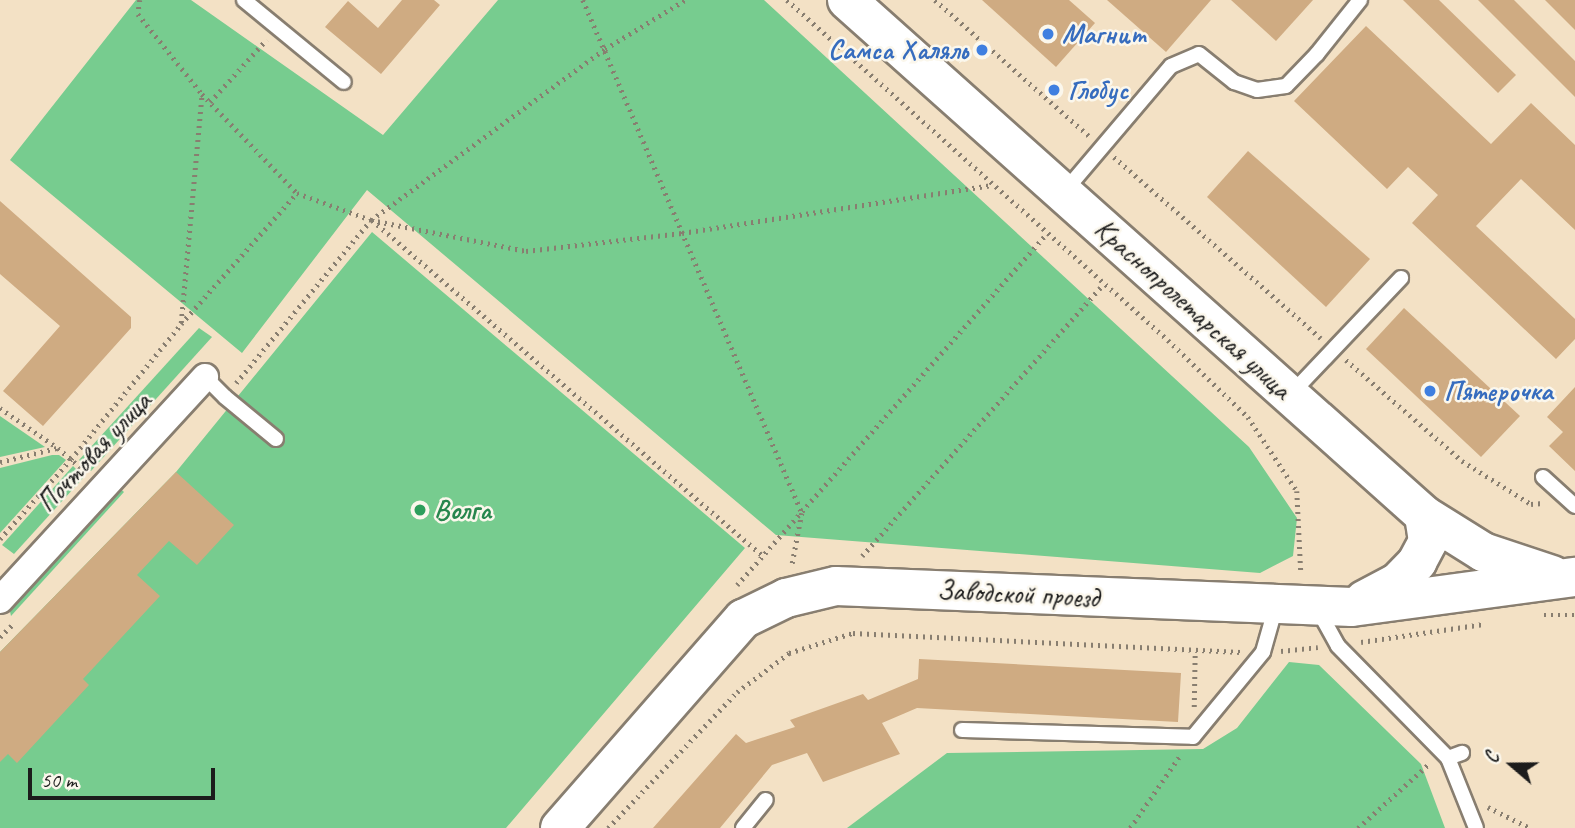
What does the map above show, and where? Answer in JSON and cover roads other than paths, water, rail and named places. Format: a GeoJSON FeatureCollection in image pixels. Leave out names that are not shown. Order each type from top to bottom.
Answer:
{"type":"FeatureCollection","features":[{"type":"Feature","properties":{"kind":"street","name":"Краснопролетарская улица"},"geometry":{"type":"LineString","coordinates":[[847,0],[1424,515],[1483,552],[1570,578]]}},
{"type":"Feature","properties":{"kind":"street","name":"Почтовая улица"},"geometry":{"type":"LineString","coordinates":[[0,600],[205,377]]}},
{"type":"Feature","properties":{"kind":"street"},"geometry":{"type":"LineString","coordinates":[[1312,607],[1398,582],[1418,562],[1428,541],[1424,515]]}},
{"type":"Feature","properties":{"kind":"street","name":"Заводской проезд"},"geometry":{"type":"LineString","coordinates":[[560,828],[743,619],[786,598],[836,586],[1312,607],[1570,578]]}},
{"type":"Feature","properties":{"kind":"lane"},"geometry":{"type":"LineString","coordinates":[[244,0],[344,82]]}},
{"type":"Feature","properties":{"kind":"lane"},"geometry":{"type":"LineString","coordinates":[[1063,193],[1171,66],[1199,54],[1234,82],[1257,90],[1286,86],[1317,54],[1360,0]]}},
{"type":"Feature","properties":{"kind":"lane"},"geometry":{"type":"LineString","coordinates":[[1290,396],[1401,278]]}},
{"type":"Feature","properties":{"kind":"lane"},"geometry":{"type":"LineString","coordinates":[[205,377],[276,439]]}},
{"type":"Feature","properties":{"kind":"lane"},"geometry":{"type":"LineString","coordinates":[[1543,477],[1575,506]]}},
{"type":"Feature","properties":{"kind":"lane"},"geometry":{"type":"LineString","coordinates":[[962,730],[1193,737],[1263,652],[1312,607],[1338,646],[1455,756],[1463,797],[1476,828]]}},
{"type":"Feature","properties":{"kind":"lane"},"geometry":{"type":"LineString","coordinates":[[743,828],[766,800]]}},
{"type":"Feature","properties":{"kind":"place","name":"Магнит"},"geometry":{"type":"Point","coordinates":[1048,34]}},
{"type":"Feature","properties":{"kind":"place","name":"Самса Халяль"},"geometry":{"type":"Point","coordinates":[982,50]}},
{"type":"Feature","properties":{"kind":"place","name":"Глобус"},"geometry":{"type":"Point","coordinates":[1054,90]}},
{"type":"Feature","properties":{"kind":"place","name":"Пятерочка"},"geometry":{"type":"Point","coordinates":[1430,391]}},
{"type":"Feature","properties":{"kind":"place","name":"Волга"},"geometry":{"type":"Point","coordinates":[420,510]}}]}
